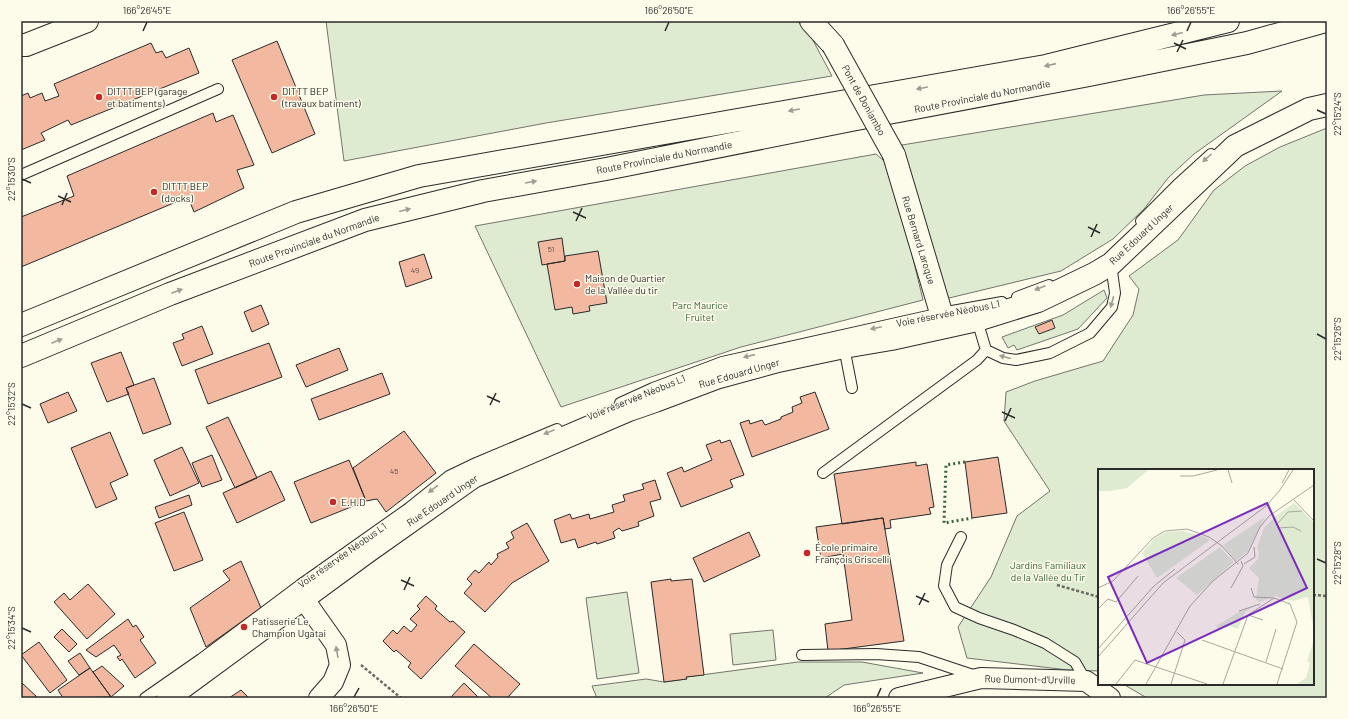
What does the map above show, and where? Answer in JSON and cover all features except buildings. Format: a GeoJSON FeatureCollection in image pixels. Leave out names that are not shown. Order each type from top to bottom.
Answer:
{"type":"FeatureCollection","features":[{"type":"Feature","properties":{"kind":"main road"},"geometry":{"type":"LineString","coordinates":[[21,45],[26,45],[87,21]]}},
{"type":"Feature","properties":{"kind":"main road","name":"Pont de Doniambo"},"geometry":{"type":"LineString","coordinates":[[811,21],[833,45],[894,155]]}},
{"type":"Feature","properties":{"kind":"main road","name":"Route Provinciale du Normandie"},"geometry":{"type":"LineString","coordinates":[[21,325],[296,212],[419,176],[1046,66],[1228,21]]}},
{"type":"Feature","properties":{"kind":"main road","name":"Route Provinciale du Normandie"},"geometry":{"type":"LineString","coordinates":[[21,356],[170,294],[365,220],[483,191],[606,169],[859,119],[1089,76],[1247,43],[1326,21]]}},
{"type":"Feature","properties":{"kind":"main road","name":"Rue Edouard Unger"},"geometry":{"type":"LineString","coordinates":[[168,698],[303,598],[473,477],[629,410],[716,378],[778,361],[891,339],[943,320],[977,320],[1038,301],[1094,274],[1109,256],[1235,146],[1309,109],[1323,100]]}},
{"type":"Feature","properties":{"kind":"main road","name":"Rue Bernard Laroque"},"geometry":{"type":"LineString","coordinates":[[894,155],[943,320]]}},
{"type":"Feature","properties":{"kind":"street"},"geometry":{"type":"LineString","coordinates":[[303,598],[336,645],[340,665],[333,682],[319,698]]}},
{"type":"Feature","properties":{"kind":"street","name":"Rue Dumont-d'Urville"},"geometry":{"type":"LineString","coordinates":[[899,698],[984,678],[1086,681],[1110,698]]}},
{"type":"Feature","properties":{"kind":"lane"},"geometry":{"type":"LineString","coordinates":[[21,175],[218,89]]}},
{"type":"Feature","properties":{"kind":"lane"},"geometry":{"type":"LineString","coordinates":[[1271,117],[1323,100]]}},
{"type":"Feature","properties":{"kind":"lane","name":"Voie réservée Néobus L1"},"geometry":{"type":"LineString","coordinates":[[610,407],[653,388],[722,362],[943,320],[1002,302],[1055,282],[1109,256],[1131,231],[1173,189],[1219,147],[1257,124]]}},
{"type":"Feature","properties":{"kind":"lane"},"geometry":{"type":"LineString","coordinates":[[977,320],[986,350],[1003,358],[1016,360],[1050,353],[1090,333],[1112,307],[1115,293],[1109,256]]}},
{"type":"Feature","properties":{"kind":"lane"},"geometry":{"type":"LineString","coordinates":[[844,347],[852,388]]}},
{"type":"Feature","properties":{"kind":"lane"},"geometry":{"type":"LineString","coordinates":[[823,473],[976,360],[986,350]]}},
{"type":"Feature","properties":{"kind":"lane","name":"Voie réservée Néobus L1"},"geometry":{"type":"LineString","coordinates":[[145,698],[409,508],[449,476],[476,463],[567,425]]}},
{"type":"Feature","properties":{"kind":"lane"},"geometry":{"type":"LineString","coordinates":[[961,537],[947,565],[944,586],[956,607],[979,618],[1045,643],[1075,662],[1086,681]]}},
{"type":"Feature","properties":{"kind":"lane"},"geometry":{"type":"LineString","coordinates":[[802,655],[876,654],[920,657],[984,678]]}},
{"type":"Feature","properties":{"kind":"path"},"geometry":{"type":"LineString","coordinates":[[1057,585],[1098,597]]}},
{"type":"Feature","properties":{"kind":"path"},"geometry":{"type":"LineString","coordinates":[[1314,595],[1327,596]]}},
{"type":"Feature","properties":{"kind":"path"},"geometry":{"type":"LineString","coordinates":[[336,645],[401,698]]}},
{"type":"Feature","properties":{"kind":"green space"},"geometry":{"type":"Polygon","coordinates":[[[326,21],[797,21],[808,31],[832,76],[546,123],[344,161],[326,21]]]}},
{"type":"Feature","properties":{"kind":"green space"},"geometry":{"type":"Polygon","coordinates":[[[1282,91],[1194,154],[1168,178],[1144,209],[1113,239],[1061,271],[945,299],[902,145],[1204,95],[1282,91]]]}},
{"type":"Feature","properties":{"kind":"green space","name":"Jardins Familiaux de la Vallée du Tir"},"geometry":{"type":"Polygon","coordinates":[[[1327,128],[1327,698],[1147,698],[1125,685],[1314,685],[1314,469],[1098,469],[1098,671],[1068,670],[967,658],[958,627],[991,577],[1017,516],[1050,491],[1004,421],[1006,392],[1035,381],[1103,361],[1133,315],[1139,289],[1129,276],[1178,240],[1214,190],[1245,166],[1280,147],[1327,128]]]}},
{"type":"Feature","properties":{"kind":"green space","name":"Parc Maurice Fruitet"},"geometry":{"type":"Polygon","coordinates":[[[876,154],[891,167],[923,300],[741,347],[561,407],[475,226],[876,154]]]}},
{"type":"Feature","properties":{"kind":"green space"},"geometry":{"type":"Polygon","coordinates":[[[1104,290],[1107,298],[1078,329],[1017,350],[1014,345],[1008,348],[1002,337],[1063,315],[1104,290]]]}},
{"type":"Feature","properties":{"kind":"green space"},"geometry":{"type":"Polygon","coordinates":[[[627,592],[639,673],[597,679],[586,598],[627,592]]]}},
{"type":"Feature","properties":{"kind":"green space"},"geometry":{"type":"Polygon","coordinates":[[[773,630],[776,660],[733,665],[730,634],[773,630]]]}},
{"type":"Feature","properties":{"kind":"green space"},"geometry":{"type":"Polygon","coordinates":[[[798,662],[862,662],[923,673],[844,685],[825,698],[597,698],[592,686],[646,679],[664,682],[686,679],[686,677],[798,662]]]}},
{"type":"Feature","properties":{"kind":"hedge"},"geometry":{"type":"LineString","coordinates":[[965,462],[946,465],[944,523],[972,518]]}},
{"type":"Feature","properties":{"kind":"place","name":"DITTT BEP (garage et batiments)"},"geometry":{"type":"Point","coordinates":[99,97]}},
{"type":"Feature","properties":{"kind":"place","name":"DITTT BEP (travaux batiment)"},"geometry":{"type":"Point","coordinates":[274,97]}},
{"type":"Feature","properties":{"kind":"place","name":"DITTT BEP (docks)"},"geometry":{"type":"Point","coordinates":[154,192]}},
{"type":"Feature","properties":{"kind":"place","name":"Maison de Quartier de la Vallée du tir"},"geometry":{"type":"Point","coordinates":[577,284]}},
{"type":"Feature","properties":{"kind":"place","name":"E.H.D"},"geometry":{"type":"Point","coordinates":[333,502]}},
{"type":"Feature","properties":{"kind":"place","name":"École primaire François Griscelli"},"geometry":{"type":"Point","coordinates":[807,553]}},
{"type":"Feature","properties":{"kind":"place","name":"Patisserie Le Champion Ugatai"},"geometry":{"type":"Point","coordinates":[244,627]}}]}
